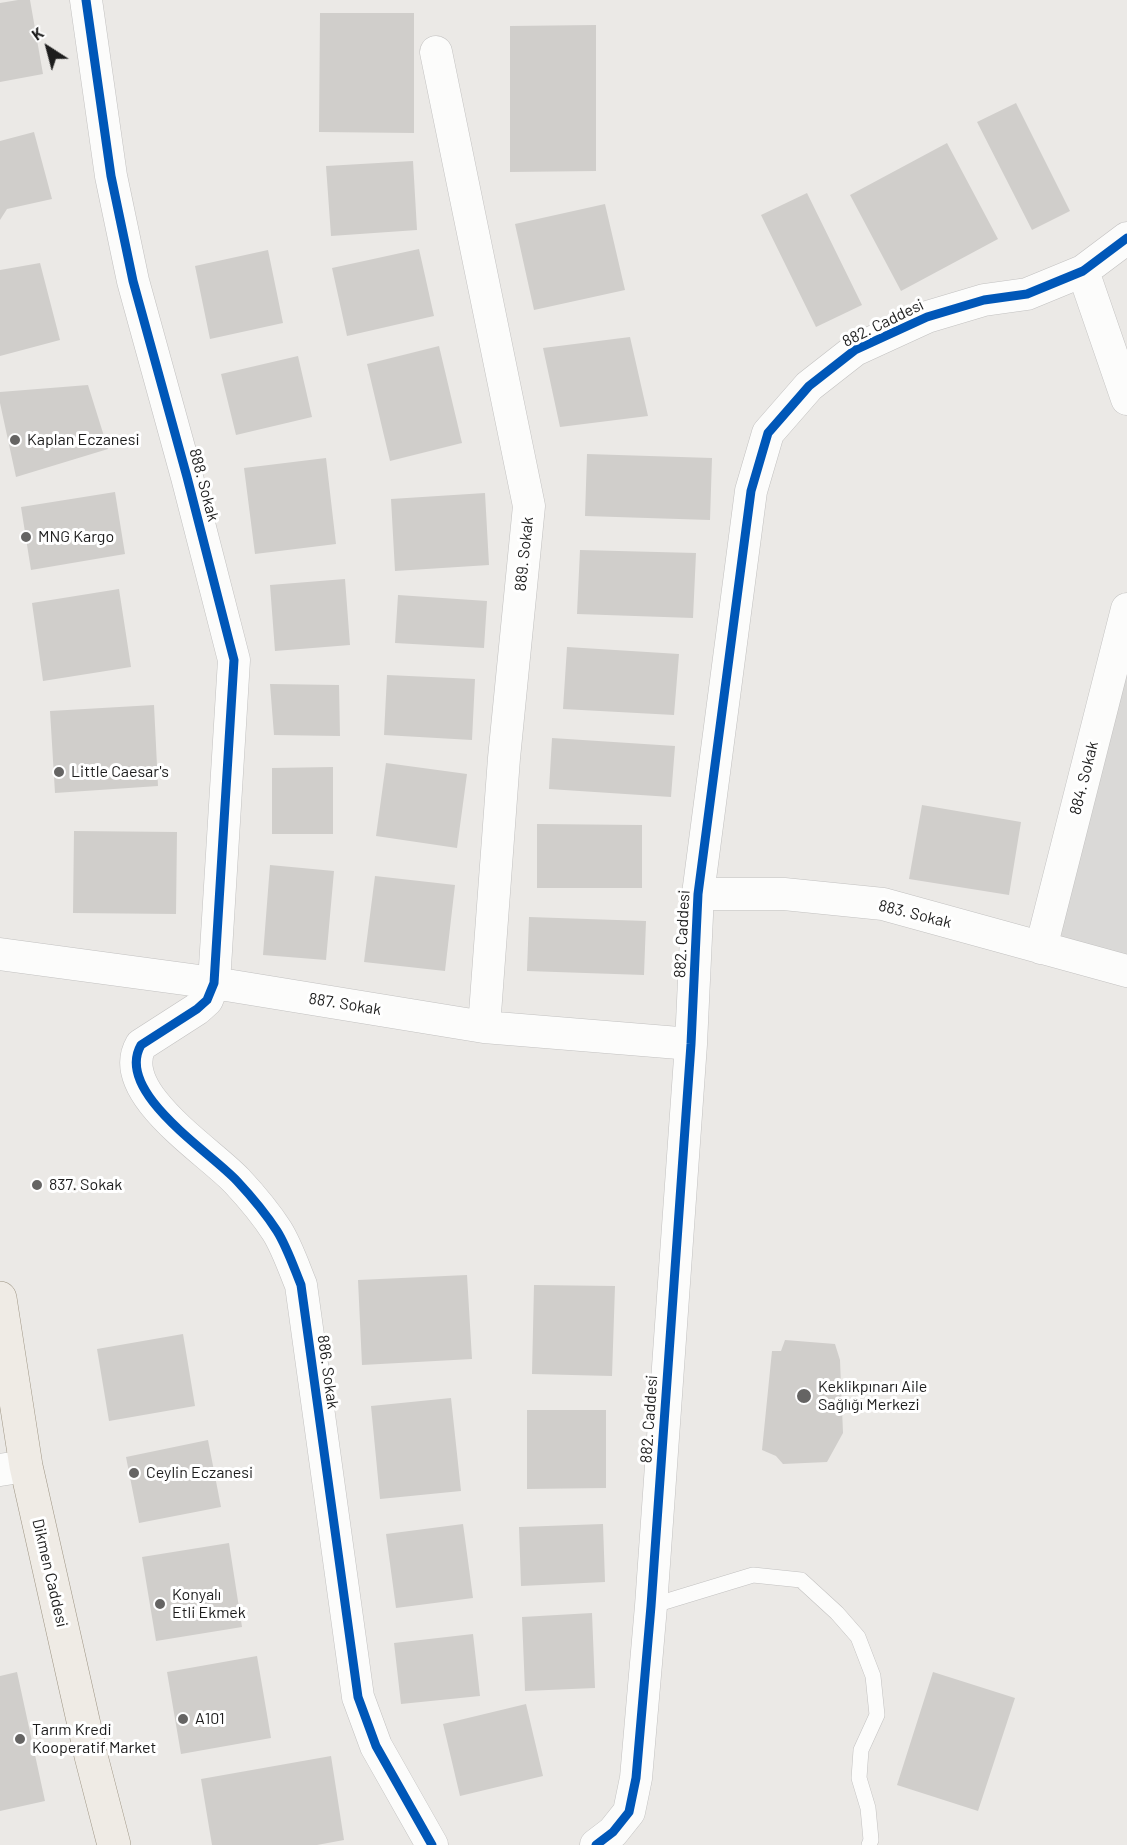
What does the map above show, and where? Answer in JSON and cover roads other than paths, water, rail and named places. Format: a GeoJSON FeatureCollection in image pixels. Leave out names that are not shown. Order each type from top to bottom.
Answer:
{"type":"FeatureCollection","features":[{"type":"Feature","properties":{"kind":"main road","name":"Dikmen Caddesi"},"geometry":{"type":"LineString","coordinates":[[0,1298],[13,1468],[114,1845]]}},
{"type":"Feature","properties":{"kind":"street","name":"888. Sokak"},"geometry":{"type":"LineString","coordinates":[[86,0],[111,176],[133,281],[188,477],[234,660],[214,983]]}},
{"type":"Feature","properties":{"kind":"street","name":"889. Sokak"},"geometry":{"type":"LineString","coordinates":[[436,52],[529,506],[504,758],[484,1027]]}},
{"type":"Feature","properties":{"kind":"street","name":"882. Caddesi"},"geometry":{"type":"LineString","coordinates":[[596,1845],[613,1832],[629,1812],[636,1779],[651,1606],[691,1044],[698,894],[751,491],[768,433],[809,386],[855,350],[927,317],[984,300],[1027,294],[1083,271],[1127,238]]}},
{"type":"Feature","properties":{"kind":"street"},"geometry":{"type":"LineString","coordinates":[[1083,271],[1127,399]]}},
{"type":"Feature","properties":{"kind":"street","name":"884. Sokak"},"geometry":{"type":"LineString","coordinates":[[1041,948],[1127,609]]}},
{"type":"Feature","properties":{"kind":"street","name":"883. Sokak"},"geometry":{"type":"LineString","coordinates":[[698,894],[783,894],[883,904],[1127,971]]}},
{"type":"Feature","properties":{"kind":"street","name":"887. Sokak"},"geometry":{"type":"LineString","coordinates":[[0,954],[214,983],[484,1027],[691,1044]]}},
{"type":"Feature","properties":{"kind":"street","name":"886. Sokak"},"geometry":{"type":"LineString","coordinates":[[214,983],[207,1000],[196,1010],[141,1045],[135,1054],[138,1078],[146,1092],[173,1124],[237,1181],[278,1232],[301,1285],[358,1697],[376,1746],[432,1845]]}},
{"type":"Feature","properties":{"kind":"lane"},"geometry":{"type":"LineString","coordinates":[[651,1606],[753,1575],[801,1580],[837,1613],[858,1637],[873,1677],[877,1715],[861,1750],[859,1778],[868,1808],[871,1840],[869,1845]]}},
{"type":"Feature","properties":{"kind":"place","name":"Kaplan Eczanesi"},"geometry":{"type":"Point","coordinates":[15,440]}},
{"type":"Feature","properties":{"kind":"place","name":"MNG Kargo"},"geometry":{"type":"Point","coordinates":[26,537]}},
{"type":"Feature","properties":{"kind":"place","name":"Little Caesar's"},"geometry":{"type":"Point","coordinates":[59,772]}},
{"type":"Feature","properties":{"kind":"place","name":"837. Sokak"},"geometry":{"type":"Point","coordinates":[37,1185]}},
{"type":"Feature","properties":{"kind":"place","name":"Keklikpınarı Aile Sağlığı Merkezi"},"geometry":{"type":"Point","coordinates":[804,1396]}},
{"type":"Feature","properties":{"kind":"place","name":"Ceylin Eczanesi"},"geometry":{"type":"Point","coordinates":[134,1473]}},
{"type":"Feature","properties":{"kind":"place","name":"Konyalı Etli Ekmek"},"geometry":{"type":"Point","coordinates":[160,1604]}},
{"type":"Feature","properties":{"kind":"place","name":"A101"},"geometry":{"type":"Point","coordinates":[183,1719]}},
{"type":"Feature","properties":{"kind":"place","name":"Tarım Kredi Kooperatif Market"},"geometry":{"type":"Point","coordinates":[20,1739]}}]}
